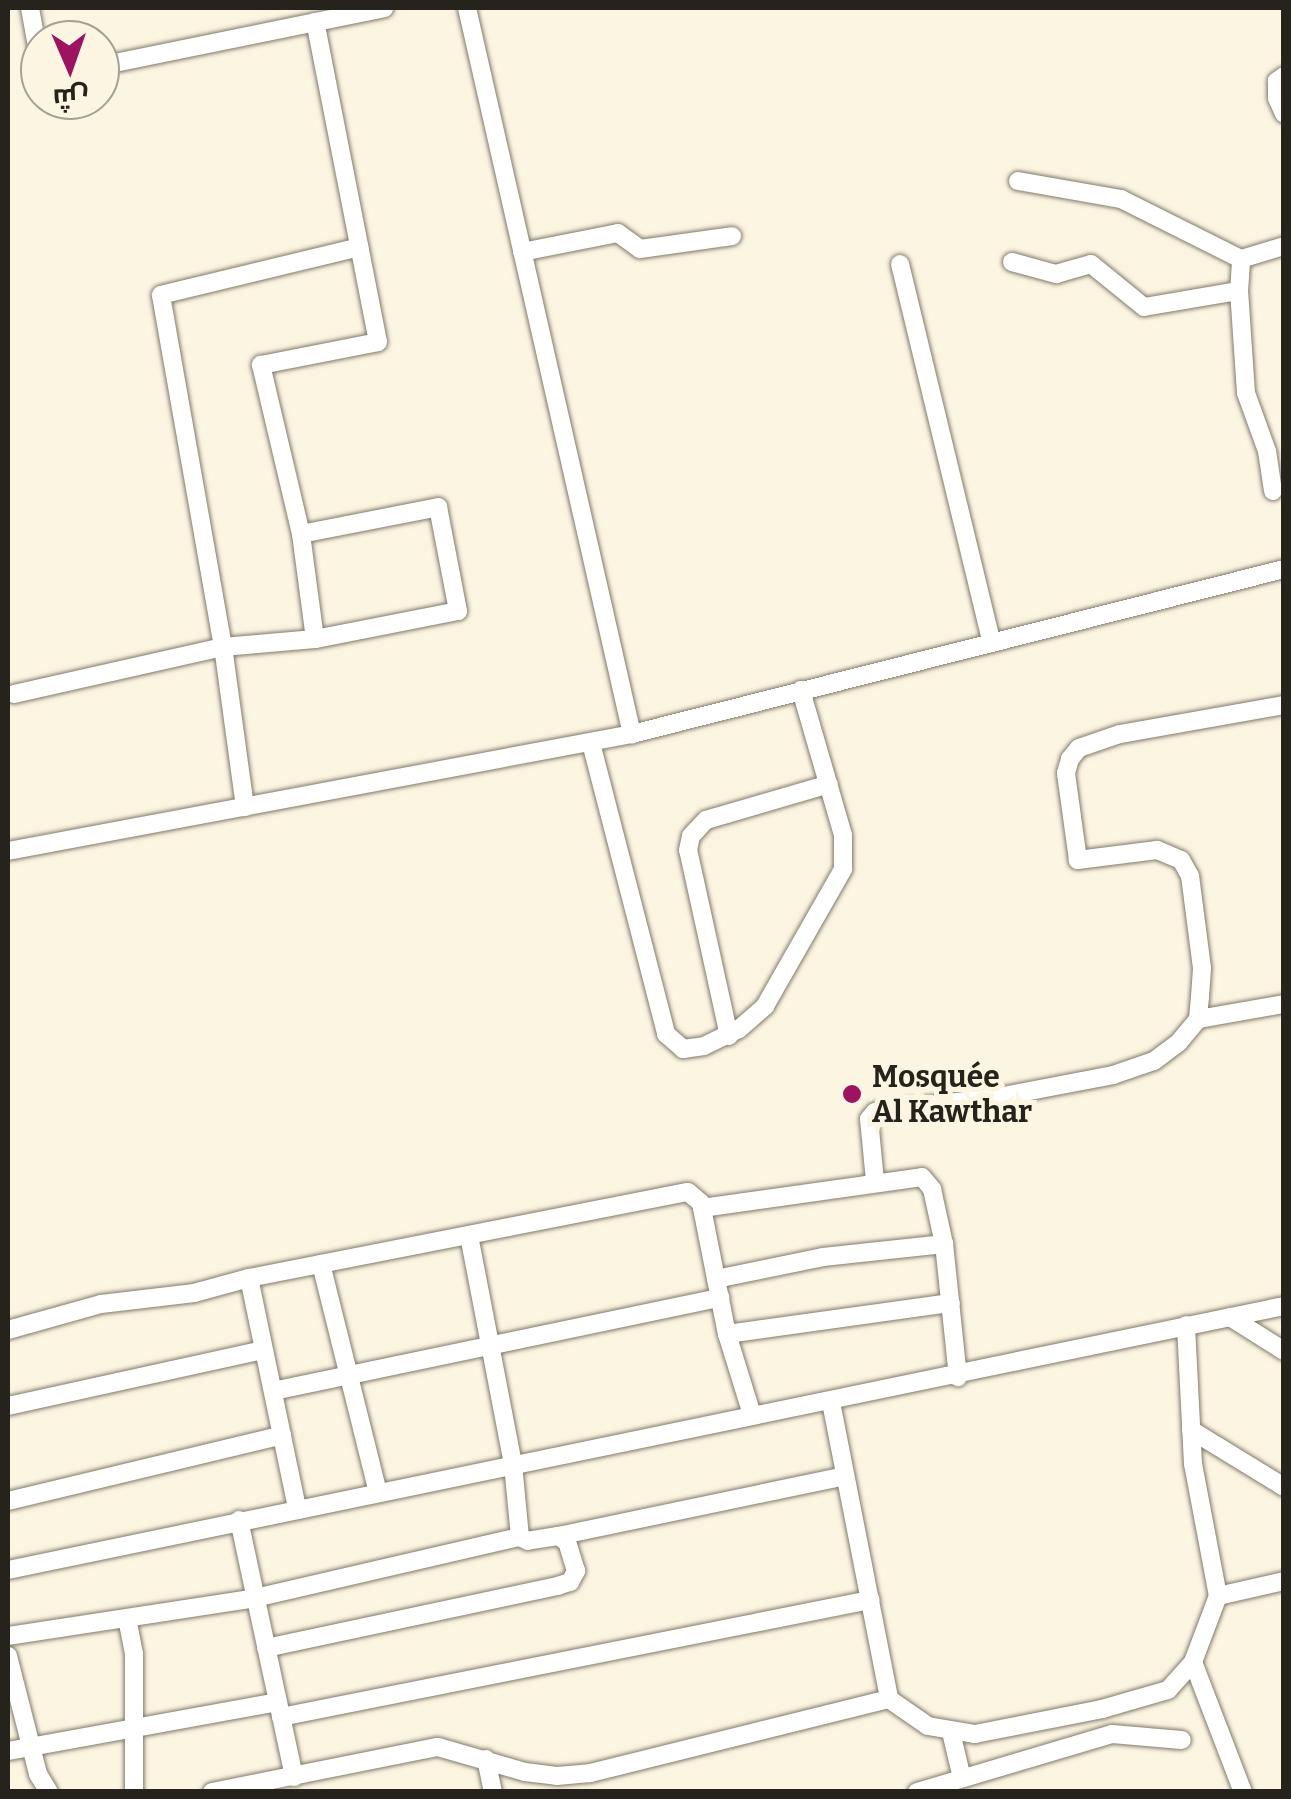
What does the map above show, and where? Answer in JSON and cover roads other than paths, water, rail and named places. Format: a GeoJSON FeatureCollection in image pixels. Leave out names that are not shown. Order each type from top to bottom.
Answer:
{"type":"FeatureCollection","features":[{"type":"Feature","properties":{"kind":"street"},"geometry":{"type":"LineString","coordinates":[[120,62],[384,8]]}},
{"type":"Feature","properties":{"kind":"street"},"geometry":{"type":"LineString","coordinates":[[467,8],[632,734]]}},
{"type":"Feature","properties":{"kind":"street"},"geometry":{"type":"LineString","coordinates":[[315,22],[378,342],[262,365],[301,534],[315,639]]}},
{"type":"Feature","properties":{"kind":"street"},"geometry":{"type":"LineString","coordinates":[[1284,76],[1277,81],[1276,98],[1284,114]]}},
{"type":"Feature","properties":{"kind":"street"},"geometry":{"type":"LineString","coordinates":[[1018,180],[1121,199],[1240,259],[1284,246]]}},
{"type":"Feature","properties":{"kind":"street"},"geometry":{"type":"LineString","coordinates":[[522,252],[618,233],[640,248],[732,236]]}},
{"type":"Feature","properties":{"kind":"street"},"geometry":{"type":"LineString","coordinates":[[245,807],[223,646],[161,295],[360,246]]}},
{"type":"Feature","properties":{"kind":"street"},"geometry":{"type":"LineString","coordinates":[[1240,259],[1246,394],[1268,451],[1273,490]]}},
{"type":"Feature","properties":{"kind":"street"},"geometry":{"type":"LineString","coordinates":[[1012,262],[1056,274],[1091,264],[1144,307],[1239,291]]}},
{"type":"Feature","properties":{"kind":"street"},"geometry":{"type":"LineString","coordinates":[[900,264],[991,640]]}},
{"type":"Feature","properties":{"kind":"street"},"geometry":{"type":"LineString","coordinates":[[14,694],[223,646],[315,639],[458,611],[438,507],[301,534]]}},
{"type":"Feature","properties":{"kind":"street"},"geometry":{"type":"LineString","coordinates":[[8,851],[632,734],[991,640],[1284,569]]}},
{"type":"Feature","properties":{"kind":"street"},"geometry":{"type":"LineString","coordinates":[[591,742],[666,1034],[683,1049],[728,1036],[751,1020],[777,990],[839,880],[845,846],[801,690]]}},
{"type":"Feature","properties":{"kind":"street"},"geometry":{"type":"LineString","coordinates":[[875,1180],[870,1118],[875,1112],[998,1097],[1114,1076],[1154,1061],[1179,1042],[1198,1019],[1202,968],[1190,876],[1181,860],[1157,850],[1078,860],[1066,773],[1079,748],[1098,740],[1284,705]]}},
{"type":"Feature","properties":{"kind":"street"},"geometry":{"type":"LineString","coordinates":[[728,1036],[688,850],[691,836],[706,820],[829,784]]}},
{"type":"Feature","properties":{"kind":"street"},"geometry":{"type":"LineString","coordinates":[[1198,1019],[1284,1004]]}},
{"type":"Feature","properties":{"kind":"street"},"geometry":{"type":"LineString","coordinates":[[702,1208],[875,1180],[917,1175],[926,1180],[944,1244],[958,1377]]}},
{"type":"Feature","properties":{"kind":"street"},"geometry":{"type":"LineString","coordinates":[[8,1330],[101,1304],[194,1293],[249,1278],[679,1192],[696,1196],[702,1208],[727,1334],[752,1415]]}},
{"type":"Feature","properties":{"kind":"street"},"geometry":{"type":"LineString","coordinates":[[469,1235],[513,1464],[520,1538]]}},
{"type":"Feature","properties":{"kind":"street"},"geometry":{"type":"LineString","coordinates":[[273,1391],[492,1347],[718,1289],[822,1257],[944,1244]]}},
{"type":"Feature","properties":{"kind":"street"},"geometry":{"type":"LineString","coordinates":[[321,1264],[378,1492]]}},
{"type":"Feature","properties":{"kind":"street"},"geometry":{"type":"LineString","coordinates":[[249,1278],[297,1508]]}},
{"type":"Feature","properties":{"kind":"street"},"geometry":{"type":"LineString","coordinates":[[727,1334],[951,1303]]}},
{"type":"Feature","properties":{"kind":"street"},"geometry":{"type":"LineString","coordinates":[[8,1570],[752,1415],[958,1377],[1284,1306]]}},
{"type":"Feature","properties":{"kind":"street"},"geometry":{"type":"LineString","coordinates":[[1230,1316],[1284,1350]]}},
{"type":"Feature","properties":{"kind":"street"},"geometry":{"type":"LineString","coordinates":[[831,1402],[889,1699],[918,1720],[951,1732],[975,1734],[1102,1709],[1168,1690],[1193,1662],[1218,1596],[1191,1430],[1186,1325]]}},
{"type":"Feature","properties":{"kind":"street"},"geometry":{"type":"LineString","coordinates":[[8,1404],[262,1350]]}},
{"type":"Feature","properties":{"kind":"street"},"geometry":{"type":"LineString","coordinates":[[1191,1430],[1284,1487]]}},
{"type":"Feature","properties":{"kind":"street"},"geometry":{"type":"LineString","coordinates":[[8,1501],[282,1435]]}},
{"type":"Feature","properties":{"kind":"street"},"geometry":{"type":"LineString","coordinates":[[8,1636],[256,1598],[520,1538],[528,1541],[558,1536],[845,1476]]}},
{"type":"Feature","properties":{"kind":"street"},"geometry":{"type":"LineString","coordinates":[[239,1520],[294,1777]]}},
{"type":"Feature","properties":{"kind":"street"},"geometry":{"type":"LineString","coordinates":[[266,1648],[570,1582],[576,1571],[566,1542],[558,1536]]}},
{"type":"Feature","properties":{"kind":"street"},"geometry":{"type":"LineString","coordinates":[[1218,1596],[1284,1581]]}},
{"type":"Feature","properties":{"kind":"street"},"geometry":{"type":"LineString","coordinates":[[8,1750],[135,1727],[279,1709],[870,1600]]}},
{"type":"Feature","properties":{"kind":"street"},"geometry":{"type":"LineString","coordinates":[[127,1618],[134,1654],[134,1792]]}},
{"type":"Feature","properties":{"kind":"street"},"geometry":{"type":"LineString","coordinates":[[1193,1662],[1243,1792]]}},
{"type":"Feature","properties":{"kind":"street"},"geometry":{"type":"LineString","coordinates":[[9,1665],[38,1774],[49,1792]]}},
{"type":"Feature","properties":{"kind":"street"},"geometry":{"type":"LineString","coordinates":[[212,1792],[247,1789],[438,1747],[591,1782],[889,1699]]}},
{"type":"Feature","properties":{"kind":"street"},"geometry":{"type":"LineString","coordinates":[[951,1732],[962,1778]]}},
{"type":"Feature","properties":{"kind":"street"},"geometry":{"type":"LineString","coordinates":[[917,1792],[1112,1734],[1182,1740]]}},
{"type":"Feature","properties":{"kind":"street"},"geometry":{"type":"LineString","coordinates":[[486,1760],[493,1792]]}},
{"type":"Feature","properties":{"kind":"place","name":"Mosquée Al Kawthar"},"geometry":{"type":"Point","coordinates":[852,1094]}}]}
